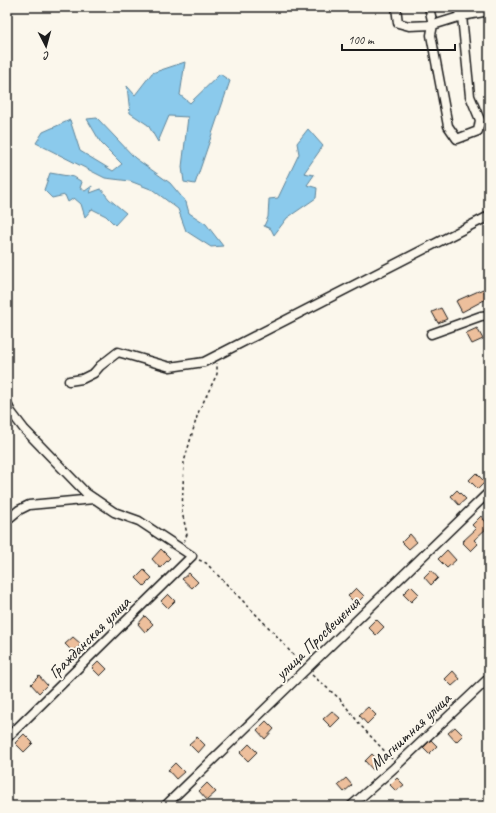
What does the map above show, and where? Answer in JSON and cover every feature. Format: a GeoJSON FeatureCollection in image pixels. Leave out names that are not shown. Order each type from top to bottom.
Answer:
{"type":"FeatureCollection","features":[{"type":"Feature","properties":{"kind":"street"},"geometry":{"type":"LineString","coordinates":[[396,7],[398,23],[409,26],[433,25],[462,16],[489,11]]}},
{"type":"Feature","properties":{"kind":"street"},"geometry":{"type":"LineString","coordinates":[[428,7],[433,25],[431,35],[448,126],[457,139],[478,131],[480,120],[470,96],[462,16],[456,7]]}},
{"type":"Feature","properties":{"kind":"street"},"geometry":{"type":"LineString","coordinates":[[69,381],[82,379],[94,373],[100,366],[118,352],[170,367],[204,362],[489,216]]}},
{"type":"Feature","properties":{"kind":"street"},"geometry":{"type":"LineString","coordinates":[[431,334],[480,316],[489,315]]}},
{"type":"Feature","properties":{"kind":"street"},"geometry":{"type":"LineString","coordinates":[[7,404],[24,429],[86,493],[114,512],[139,521],[192,556]]}},
{"type":"Feature","properties":{"kind":"street","name":"улица Просвещения"},"geometry":{"type":"LineString","coordinates":[[166,806],[489,492]]}},
{"type":"Feature","properties":{"kind":"street"},"geometry":{"type":"LineString","coordinates":[[7,520],[18,510],[30,505],[94,498]]}},
{"type":"Feature","properties":{"kind":"street","name":"Гражданская улица"},"geometry":{"type":"LineString","coordinates":[[7,738],[192,556]]}},
{"type":"Feature","properties":{"kind":"street","name":"Магнитная улица"},"geometry":{"type":"LineString","coordinates":[[351,806],[397,765],[489,678]]}},
{"type":"Feature","properties":{"kind":"path"},"geometry":{"type":"LineString","coordinates":[[182,549],[187,534],[182,512],[184,462],[198,413],[217,374],[218,355]]}},
{"type":"Feature","properties":{"kind":"path"},"geometry":{"type":"LineString","coordinates":[[192,556],[206,563],[275,634],[306,670],[340,699],[362,727],[397,765]]}},
{"type":"Feature","properties":{"kind":"water"},"geometry":{"type":"Polygon","coordinates":[[[185,62],[180,95],[190,103],[220,74],[230,81],[195,184],[184,182],[182,167],[188,117],[169,116],[158,142],[148,125],[130,113],[127,86],[135,95],[152,73],[185,62]]]}},
{"type":"Feature","properties":{"kind":"water"},"geometry":{"type":"Polygon","coordinates":[[[97,118],[135,158],[170,183],[186,202],[189,213],[206,224],[223,246],[211,247],[186,231],[178,209],[153,190],[130,181],[105,178],[36,143],[43,132],[70,120],[80,151],[113,171],[122,164],[101,143],[87,119],[97,118]]]}},
{"type":"Feature","properties":{"kind":"water"},"geometry":{"type":"Polygon","coordinates":[[[308,129],[323,146],[304,173],[314,175],[307,185],[317,188],[316,198],[287,218],[274,235],[271,229],[264,226],[268,217],[269,199],[278,198],[299,154],[297,143],[308,129]]]}},
{"type":"Feature","properties":{"kind":"water"},"geometry":{"type":"Polygon","coordinates":[[[50,173],[74,177],[82,182],[80,188],[85,191],[92,186],[90,193],[101,189],[109,199],[126,213],[115,225],[106,216],[92,209],[85,217],[81,204],[74,198],[68,202],[65,195],[52,198],[44,190],[50,173]]]}},
{"type":"Feature","properties":{"kind":"building"},"geometry":{"type":"Polygon","coordinates":[[[483,289],[488,298],[462,312],[456,301],[483,289]]]}},
{"type":"Feature","properties":{"kind":"building"},"geometry":{"type":"Polygon","coordinates":[[[441,308],[447,319],[438,323],[432,312],[441,308]]]}},
{"type":"Feature","properties":{"kind":"building"},"geometry":{"type":"Polygon","coordinates":[[[477,328],[483,339],[472,344],[466,333],[477,328]]]}},
{"type":"Feature","properties":{"kind":"building"},"geometry":{"type":"Polygon","coordinates":[[[476,473],[485,482],[478,489],[469,480],[476,473]]]}},
{"type":"Feature","properties":{"kind":"building"},"geometry":{"type":"Polygon","coordinates":[[[457,490],[466,499],[459,505],[451,496],[457,490]]]}},
{"type":"Feature","properties":{"kind":"building"},"geometry":{"type":"Polygon","coordinates":[[[481,516],[489,526],[474,540],[478,544],[471,551],[462,542],[476,529],[472,525],[481,516]]]}},
{"type":"Feature","properties":{"kind":"building"},"geometry":{"type":"Polygon","coordinates":[[[410,534],[417,542],[409,549],[402,542],[410,534]]]}},
{"type":"Feature","properties":{"kind":"building"},"geometry":{"type":"Polygon","coordinates":[[[161,549],[170,558],[160,568],[152,559],[161,549]]]}},
{"type":"Feature","properties":{"kind":"building"},"geometry":{"type":"Polygon","coordinates":[[[447,550],[456,560],[447,568],[438,559],[447,550]]]}},
{"type":"Feature","properties":{"kind":"building"},"geometry":{"type":"Polygon","coordinates":[[[144,570],[152,578],[144,586],[136,578],[144,570]]]}},
{"type":"Feature","properties":{"kind":"building"},"geometry":{"type":"Polygon","coordinates":[[[431,570],[438,578],[431,585],[424,577],[431,570]]]}},
{"type":"Feature","properties":{"kind":"building"},"geometry":{"type":"Polygon","coordinates":[[[189,573],[198,582],[192,588],[182,579],[189,573]]]}},
{"type":"Feature","properties":{"kind":"building"},"geometry":{"type":"Polygon","coordinates":[[[411,586],[419,594],[411,602],[403,594],[411,586]]]}},
{"type":"Feature","properties":{"kind":"building"},"geometry":{"type":"Polygon","coordinates":[[[356,588],[364,596],[356,604],[348,596],[356,588]]]}},
{"type":"Feature","properties":{"kind":"building"},"geometry":{"type":"Polygon","coordinates":[[[168,594],[175,601],[168,608],[161,601],[168,594]]]}},
{"type":"Feature","properties":{"kind":"building"},"geometry":{"type":"Polygon","coordinates":[[[145,616],[153,624],[145,632],[138,624],[145,616]]]}},
{"type":"Feature","properties":{"kind":"building"},"geometry":{"type":"Polygon","coordinates":[[[376,619],[384,627],[376,635],[368,627],[376,619]]]}},
{"type":"Feature","properties":{"kind":"building"},"geometry":{"type":"Polygon","coordinates":[[[73,637],[81,644],[73,652],[65,644],[73,637]]]}},
{"type":"Feature","properties":{"kind":"building"},"geometry":{"type":"Polygon","coordinates":[[[99,661],[107,669],[100,676],[92,668],[99,661]]]}},
{"type":"Feature","properties":{"kind":"building"},"geometry":{"type":"Polygon","coordinates":[[[453,671],[460,679],[452,686],[445,679],[453,671]]]}},
{"type":"Feature","properties":{"kind":"building"},"geometry":{"type":"Polygon","coordinates":[[[39,676],[47,685],[39,693],[31,684],[39,676]]]}},
{"type":"Feature","properties":{"kind":"building"},"geometry":{"type":"Polygon","coordinates":[[[368,707],[376,715],[367,724],[359,715],[368,707]]]}},
{"type":"Feature","properties":{"kind":"building"},"geometry":{"type":"Polygon","coordinates":[[[332,711],[340,718],[331,727],[323,719],[332,711]]]}},
{"type":"Feature","properties":{"kind":"building"},"geometry":{"type":"Polygon","coordinates":[[[266,721],[274,729],[265,739],[257,730],[266,721]]]}},
{"type":"Feature","properties":{"kind":"building"},"geometry":{"type":"Polygon","coordinates":[[[455,727],[463,735],[456,742],[448,733],[455,727]]]}},
{"type":"Feature","properties":{"kind":"building"},"geometry":{"type":"Polygon","coordinates":[[[24,734],[33,743],[24,752],[15,743],[24,734]]]}},
{"type":"Feature","properties":{"kind":"building"},"geometry":{"type":"Polygon","coordinates":[[[197,737],[205,745],[198,753],[189,744],[197,737]]]}},
{"type":"Feature","properties":{"kind":"building"},"geometry":{"type":"Polygon","coordinates":[[[431,740],[437,746],[429,754],[423,748],[431,740]]]}},
{"type":"Feature","properties":{"kind":"building"},"geometry":{"type":"Polygon","coordinates":[[[249,744],[257,752],[248,761],[240,753],[249,744]]]}},
{"type":"Feature","properties":{"kind":"building"},"geometry":{"type":"Polygon","coordinates":[[[372,754],[381,763],[373,770],[365,761],[372,754]]]}},
{"type":"Feature","properties":{"kind":"building"},"geometry":{"type":"Polygon","coordinates":[[[175,763],[184,772],[176,779],[168,770],[175,763]]]}},
{"type":"Feature","properties":{"kind":"building"},"geometry":{"type":"Polygon","coordinates":[[[346,778],[352,785],[344,792],[338,785],[346,778]]]}},
{"type":"Feature","properties":{"kind":"building"},"geometry":{"type":"Polygon","coordinates":[[[397,778],[404,785],[396,791],[390,785],[397,778]]]}},
{"type":"Feature","properties":{"kind":"building"},"geometry":{"type":"Polygon","coordinates":[[[207,783],[216,792],[207,800],[199,791],[207,783]]]}}]}
